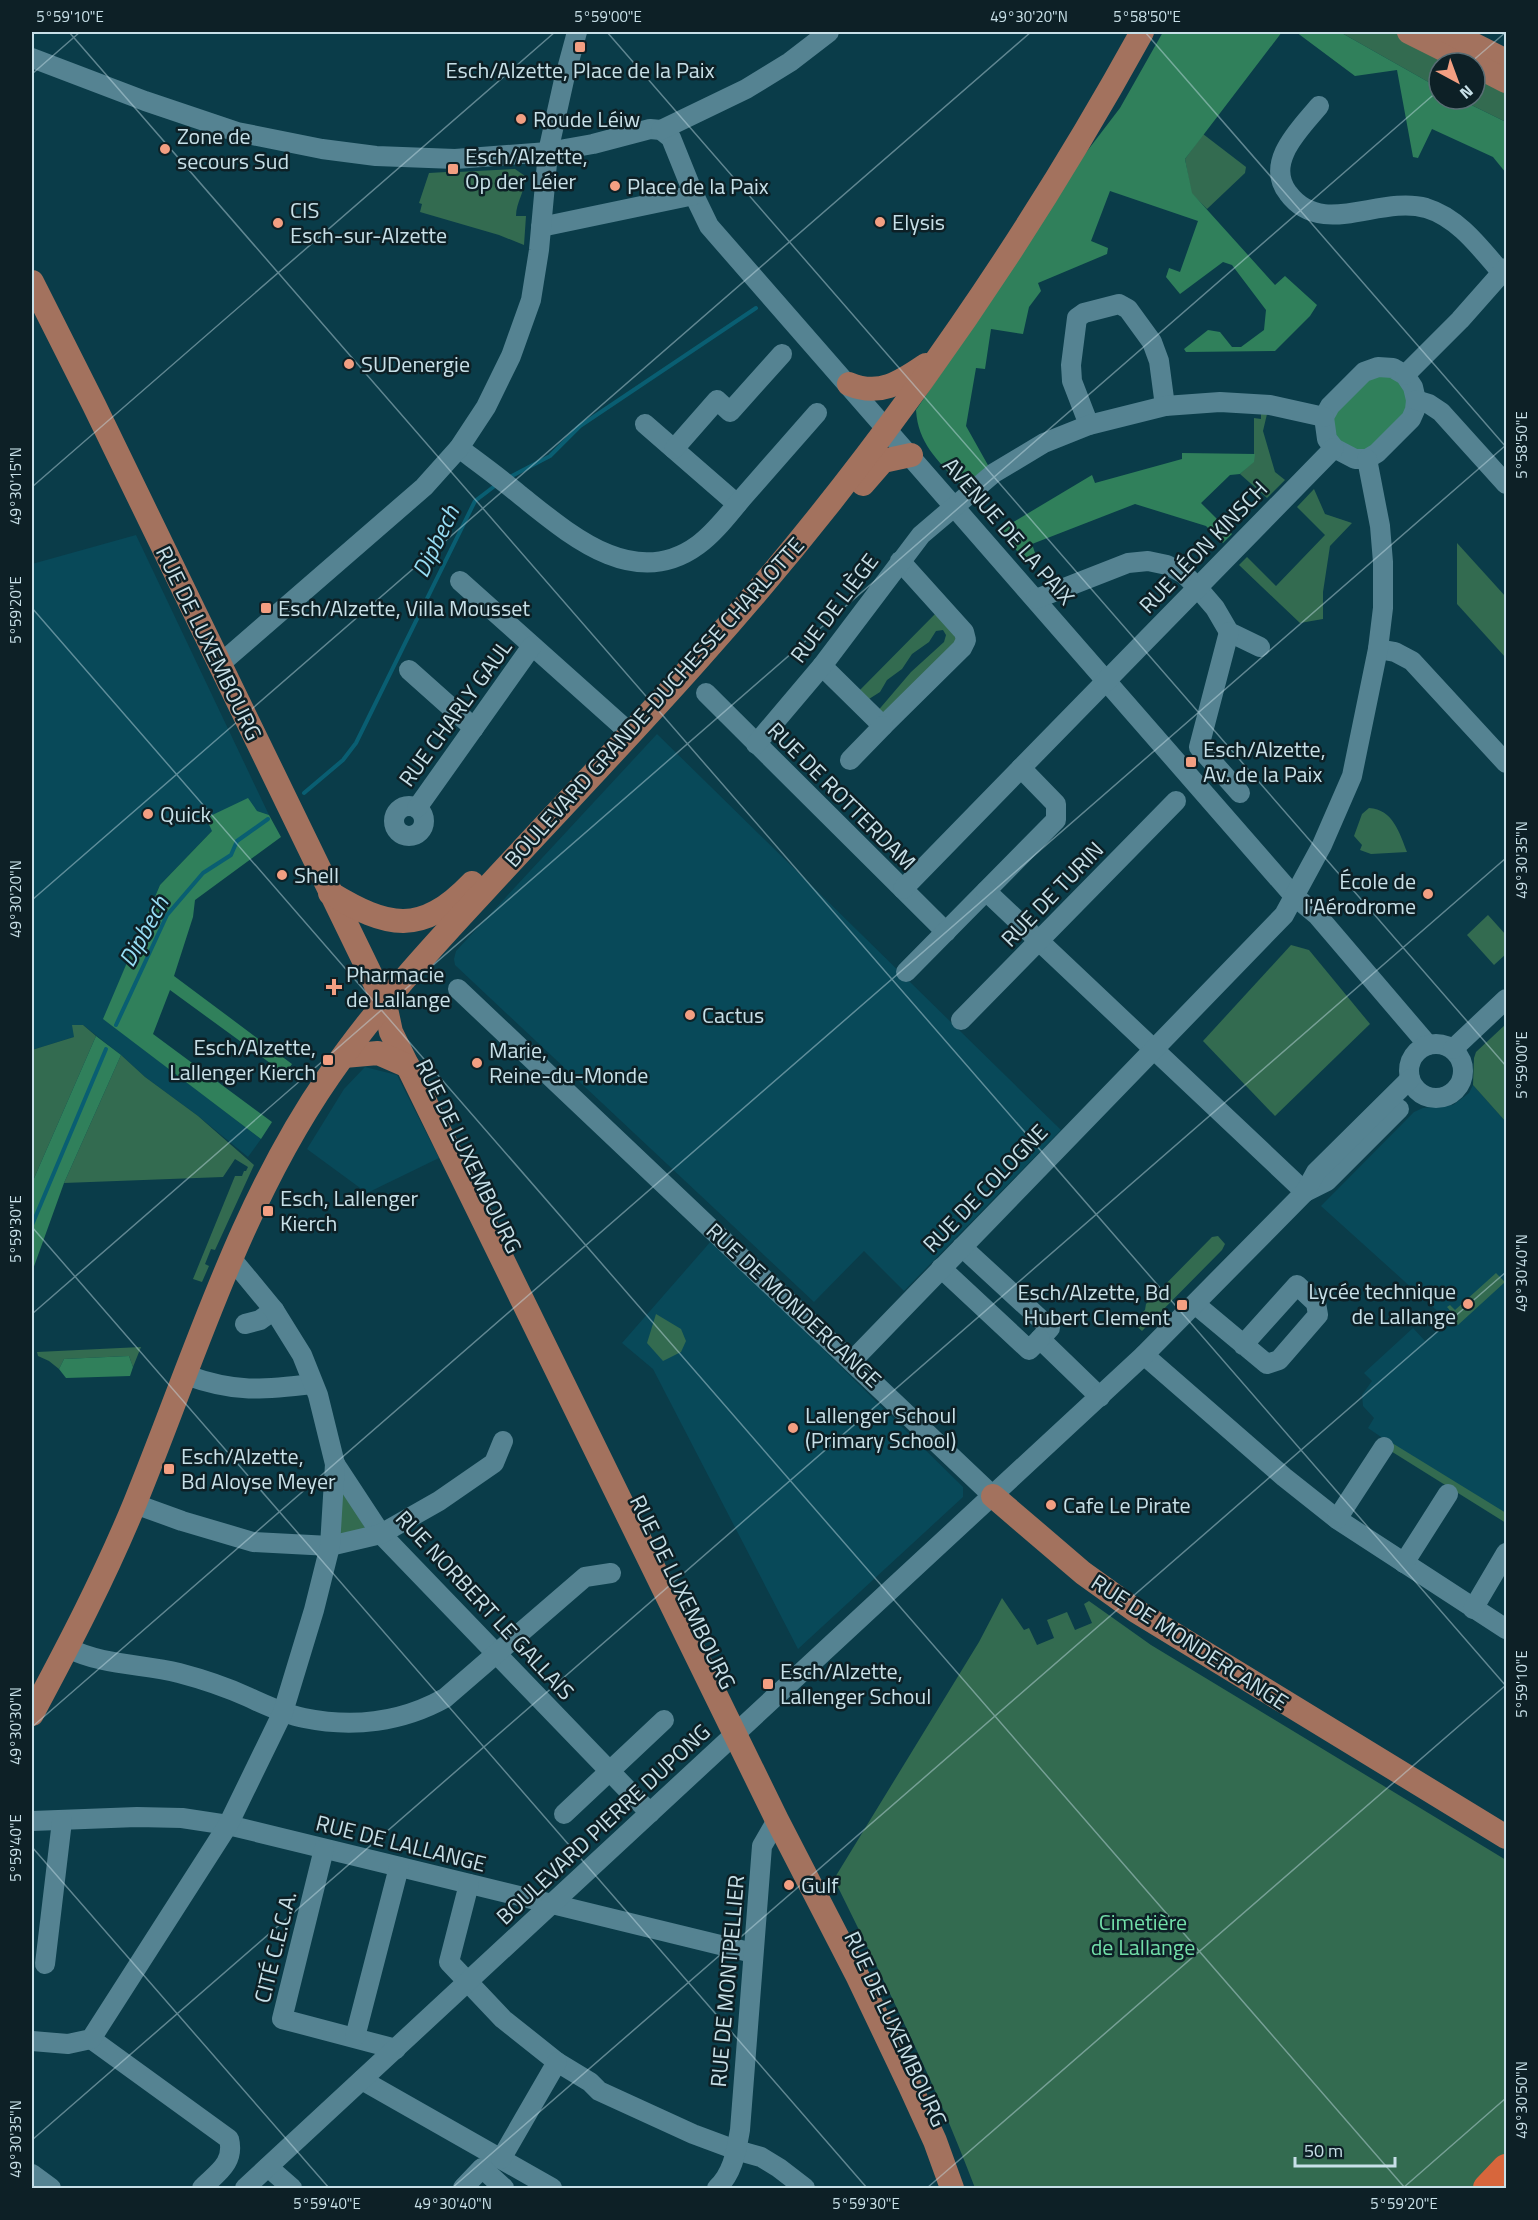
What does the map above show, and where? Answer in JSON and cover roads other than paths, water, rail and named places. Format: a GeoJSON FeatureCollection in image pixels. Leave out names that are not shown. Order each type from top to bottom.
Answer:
{"type":"FeatureCollection","features":[{"type":"Feature","properties":{"kind":"highway"},"geometry":{"type":"LineString","coordinates":[[1487,2188],[1506,2168]]}},
{"type":"Feature","properties":{"kind":"main road","name":"BOULEVARD GRANDE-DUCHESSE CHARLOTTE"},"geometry":{"type":"LineString","coordinates":[[32,1714],[68,1648],[104,1574],[135,1504],[231,1258],[276,1163],[303,1116],[344,1056],[424,956],[730,623],[825,509],[888,428],[975,304],[1072,153],[1142,32]]}},
{"type":"Feature","properties":{"kind":"main road","name":"BOULEVARD GRANDE-DUCHESSE CHARLOTTE"},"geometry":{"type":"LineString","coordinates":[[1072,153],[1109,110],[1153,32]]}},
{"type":"Feature","properties":{"kind":"main road"},"geometry":{"type":"LineString","coordinates":[[1410,32],[1447,51]]}},
{"type":"Feature","properties":{"kind":"main road"},"geometry":{"type":"LineString","coordinates":[[1449,32],[1506,61]]}},
{"type":"Feature","properties":{"kind":"main road"},"geometry":{"type":"LineString","coordinates":[[1487,71],[1506,81]]}},
{"type":"Feature","properties":{"kind":"main road","name":"RUE DE LUXEMBOURG"},"geometry":{"type":"LineString","coordinates":[[32,282],[385,1005],[391,1032],[724,1694]]}},
{"type":"Feature","properties":{"kind":"main road"},"geometry":{"type":"LineString","coordinates":[[849,384],[875,390],[891,387],[938,357]]}},
{"type":"Feature","properties":{"kind":"main road"},"geometry":{"type":"LineString","coordinates":[[730,623],[782,585],[883,461],[911,455]]}},
{"type":"Feature","properties":{"kind":"main road"},"geometry":{"type":"LineString","coordinates":[[330,892],[358,910],[377,918],[394,921],[412,920],[435,913],[459,897],[526,826],[585,781]]}},
{"type":"Feature","properties":{"kind":"main road","name":"RUE DE LUXEMBOURG"},"geometry":{"type":"LineString","coordinates":[[385,1005],[404,1025],[759,1766],[801,1833],[917,2070],[950,2143],[966,2188]]}},
{"type":"Feature","properties":{"kind":"main road"},"geometry":{"type":"LineString","coordinates":[[344,1056],[378,1053],[408,1066]]}},
{"type":"Feature","properties":{"kind":"main road","name":"RUE DE MONDERCANGE"},"geometry":{"type":"LineString","coordinates":[[993,1496],[1083,1573],[1136,1611],[1506,1837]]}},
{"type":"Feature","properties":{"kind":"main road","name":"RUE DE LUXEMBOURG"},"geometry":{"type":"LineString","coordinates":[[759,1766],[777,1820],[858,1977],[910,2086],[952,2188]]}},
{"type":"Feature","properties":{"kind":"main road"},"geometry":{"type":"LineString","coordinates":[[777,1820],[801,1833]]}},
{"type":"Feature","properties":{"kind":"street"},"geometry":{"type":"LineString","coordinates":[[220,664],[424,487],[459,448],[486,407],[511,356],[531,300],[548,152],[577,32]]}},
{"type":"Feature","properties":{"kind":"street"},"geometry":{"type":"LineString","coordinates":[[32,58],[205,122],[277,142],[376,156],[426,159],[548,152],[593,144],[650,129],[661,130],[746,89],[790,62],[829,32]]}},
{"type":"Feature","properties":{"kind":"street"},"geometry":{"type":"LineString","coordinates":[[1319,106],[1289,142],[1282,156],[1280,172],[1285,189],[1296,204],[1311,213],[1329,215],[1405,205],[1427,208],[1451,220],[1504,271],[1460,320],[1405,375]]}},
{"type":"Feature","properties":{"kind":"street"},"geometry":{"type":"LineString","coordinates":[[541,227],[694,195],[671,138],[661,130]]}},
{"type":"Feature","properties":{"kind":"street","name":"AVENUE DE LA PAIX"},"geometry":{"type":"LineString","coordinates":[[694,195],[709,225],[1293,895],[1317,915],[1424,1047]]}},
{"type":"Feature","properties":{"kind":"street"},"geometry":{"type":"LineString","coordinates":[[1089,425],[1072,381],[1071,365],[1077,318],[1084,313],[1119,304],[1128,309],[1152,342],[1159,361],[1165,406]]}},
{"type":"Feature","properties":{"kind":"street"},"geometry":{"type":"LineString","coordinates":[[674,449],[717,400],[730,412],[782,354]]}},
{"type":"Feature","properties":{"kind":"street"},"geometry":{"type":"LineString","coordinates":[[1378,367],[1393,368],[1405,375],[1413,387],[1416,400],[1411,419],[1377,453],[1367,459],[1355,459],[1334,448],[1327,439],[1324,417],[1330,406],[1364,372],[1378,367]]}},
{"type":"Feature","properties":{"kind":"street"},"geometry":{"type":"LineString","coordinates":[[1416,400],[1429,404],[1441,412],[1506,484]]}},
{"type":"Feature","properties":{"kind":"street","name":"RUE DE LIÈGE"},"geometry":{"type":"LineString","coordinates":[[756,744],[822,666],[921,535],[994,472],[1044,443],[1089,425],[1129,413],[1165,406],[1220,402],[1260,404],[1324,417]]}},
{"type":"Feature","properties":{"kind":"street"},"geometry":{"type":"LineString","coordinates":[[459,448],[562,528],[598,551],[616,559],[655,562],[677,556],[698,545],[818,413]]}},
{"type":"Feature","properties":{"kind":"street"},"geometry":{"type":"LineString","coordinates":[[645,424],[737,504]]}},
{"type":"Feature","properties":{"kind":"street","name":"RUE LÉON KINSCH"},"geometry":{"type":"LineString","coordinates":[[903,890],[1334,448]]}},
{"type":"Feature","properties":{"kind":"street","name":"RUE DE COLOGNE"},"geometry":{"type":"LineString","coordinates":[[852,1361],[1284,915],[1322,845],[1354,770],[1378,649],[1383,608],[1383,562],[1380,526],[1367,459]]}},
{"type":"Feature","properties":{"kind":"street"},"geometry":{"type":"LineString","coordinates":[[850,759],[962,648],[966,640],[964,632],[900,561]]}},
{"type":"Feature","properties":{"kind":"street"},"geometry":{"type":"LineString","coordinates":[[1036,598],[1128,563],[1148,561],[1167,565],[1184,574],[1197,587],[1215,608],[1229,632],[1260,647]]}},
{"type":"Feature","properties":{"kind":"street"},"geometry":{"type":"LineString","coordinates":[[459,580],[630,733]]}},
{"type":"Feature","properties":{"kind":"street"},"geometry":{"type":"LineString","coordinates":[[1229,632],[1199,747],[1240,793]]}},
{"type":"Feature","properties":{"kind":"street","name":"RUE CHARLY GAUL"},"geometry":{"type":"LineString","coordinates":[[417,808],[532,646]]}},
{"type":"Feature","properties":{"kind":"street"},"geometry":{"type":"LineString","coordinates":[[1378,649],[1395,652],[1412,661],[1506,763]]}},
{"type":"Feature","properties":{"kind":"street"},"geometry":{"type":"LineString","coordinates":[[822,666],[883,726]]}},
{"type":"Feature","properties":{"kind":"street"},"geometry":{"type":"LineString","coordinates":[[409,670],[474,728]]}},
{"type":"Feature","properties":{"kind":"street","name":"RUE DE ROTTERDAM"},"geometry":{"type":"LineString","coordinates":[[706,693],[946,932]]}},
{"type":"Feature","properties":{"kind":"street"},"geometry":{"type":"LineString","coordinates":[[906,972],[1056,820],[1056,804],[1021,768]]}},
{"type":"Feature","properties":{"kind":"street","name":"RUE DE TURIN"},"geometry":{"type":"LineString","coordinates":[[961,1020],[1176,801]]}},
{"type":"Feature","properties":{"kind":"street"},"geometry":{"type":"LineString","coordinates":[[986,891],[1305,1192]]}},
{"type":"Feature","properties":{"kind":"street","name":"RUE DE MONDERCANGE"},"geometry":{"type":"LineString","coordinates":[[458,989],[993,1496]]}},
{"type":"Feature","properties":{"kind":"street"},"geometry":{"type":"LineString","coordinates":[[1453,1049],[1506,999]]}},
{"type":"Feature","properties":{"kind":"street"},"geometry":{"type":"LineString","coordinates":[[1445,1045],[1453,1049],[1462,1063],[1463,1071],[1458,1087],[1452,1093],[1430,1098],[1413,1085],[1409,1062],[1424,1047],[1445,1045]]}},
{"type":"Feature","properties":{"kind":"street","name":"BOULEVARD PIERRE DUPONG"},"geometry":{"type":"LineString","coordinates":[[245,2188],[1100,1397],[1305,1192],[1327,1181],[1413,1085]]}},
{"type":"Feature","properties":{"kind":"street"},"geometry":{"type":"LineString","coordinates":[[941,1268],[1029,1350],[1040,1339],[1050,1328],[963,1246]]}},
{"type":"Feature","properties":{"kind":"street"},"geometry":{"type":"LineString","coordinates":[[91,2040],[228,1825],[283,1712],[314,1610],[330,1546],[335,1464],[313,1384],[302,1355],[274,1310],[231,1258]]}},
{"type":"Feature","properties":{"kind":"street"},"geometry":{"type":"LineString","coordinates":[[1194,1304],[1244,1345]]}},
{"type":"Feature","properties":{"kind":"street"},"geometry":{"type":"LineString","coordinates":[[245,1324],[260,1320],[274,1310]]}},
{"type":"Feature","properties":{"kind":"street"},"geometry":{"type":"LineString","coordinates":[[1040,1339],[1100,1397]]}},
{"type":"Feature","properties":{"kind":"street"},"geometry":{"type":"LineString","coordinates":[[1144,1355],[1275,1469],[1337,1519],[1506,1629]]}},
{"type":"Feature","properties":{"kind":"street"},"geometry":{"type":"LineString","coordinates":[[186,1375],[237,1389],[265,1390],[313,1384]]}},
{"type":"Feature","properties":{"kind":"street"},"geometry":{"type":"LineString","coordinates":[[135,1504],[253,1542],[330,1546],[381,1534],[439,1501],[494,1463],[503,1441]]}},
{"type":"Feature","properties":{"kind":"street"},"geometry":{"type":"LineString","coordinates":[[1337,1519],[1384,1447]]}},
{"type":"Feature","properties":{"kind":"street","name":"RUE NORBERT LE GALLAIS"},"geometry":{"type":"LineString","coordinates":[[335,1464],[381,1534],[650,1813]]}},
{"type":"Feature","properties":{"kind":"street"},"geometry":{"type":"LineString","coordinates":[[1404,1563],[1448,1494]]}},
{"type":"Feature","properties":{"kind":"street"},"geometry":{"type":"LineString","coordinates":[[1473,1608],[1506,1553]]}},
{"type":"Feature","properties":{"kind":"street"},"geometry":{"type":"LineString","coordinates":[[68,1648],[85,1657],[157,1668],[200,1679],[303,1718],[361,1722],[397,1718],[423,1710],[446,1698],[585,1576],[611,1573]]}},
{"type":"Feature","properties":{"kind":"street"},"geometry":{"type":"LineString","coordinates":[[564,1814],[664,1720]]}},
{"type":"Feature","properties":{"kind":"street","name":"RUE DE LALLANGE"},"geometry":{"type":"LineString","coordinates":[[32,1821],[137,1817],[182,1818],[228,1825],[753,1953]]}},
{"type":"Feature","properties":{"kind":"street","name":"RUE DE MONTPELLIER"},"geometry":{"type":"LineString","coordinates":[[717,2188],[731,2170],[736,2150],[762,1846],[777,1820]]}},
{"type":"Feature","properties":{"kind":"street"},"geometry":{"type":"LineString","coordinates":[[45,1964],[62,1821]]}},
{"type":"Feature","properties":{"kind":"street","name":"CITÉ C.E.C.A."},"geometry":{"type":"LineString","coordinates":[[324,1849],[282,2019],[396,2049]]}},
{"type":"Feature","properties":{"kind":"street"},"geometry":{"type":"LineString","coordinates":[[355,2037],[399,1867]]}},
{"type":"Feature","properties":{"kind":"street"},"geometry":{"type":"LineString","coordinates":[[469,1884],[449,1962],[503,2019],[557,2062],[590,2082],[599,2091],[736,2150],[761,2157],[805,2188]]}},
{"type":"Feature","properties":{"kind":"street"},"geometry":{"type":"LineString","coordinates":[[32,2041],[68,2044],[91,2040],[229,2139],[232,2151],[225,2166],[202,2188]]}},
{"type":"Feature","properties":{"kind":"street"},"geometry":{"type":"LineString","coordinates":[[501,2159],[557,2062]]}},
{"type":"Feature","properties":{"kind":"street"},"geometry":{"type":"LineString","coordinates":[[362,2080],[552,2188]]}},
{"type":"Feature","properties":{"kind":"street"},"geometry":{"type":"LineString","coordinates":[[268,2167],[292,2188]]}},
{"type":"Feature","properties":{"kind":"street"},"geometry":{"type":"LineString","coordinates":[[464,2188],[482,2168],[504,2188]]}},
{"type":"Feature","properties":{"kind":"street"},"geometry":{"type":"LineString","coordinates":[[32,2174],[51,2188]]}},
{"type":"Feature","properties":{"kind":"waterway","name":"Dipbech"},"geometry":{"type":"LineString","coordinates":[[508,478],[550,456],[580,426],[756,308]]}},
{"type":"Feature","properties":{"kind":"waterway","name":"Dipbech"},"geometry":{"type":"LineString","coordinates":[[304,793],[343,760],[356,743],[475,501],[496,485]]}},
{"type":"Feature","properties":{"kind":"waterway","name":"Dipbech"},"geometry":{"type":"LineString","coordinates":[[116,1025],[167,915],[203,873],[231,855],[237,841],[268,819]]}},
{"type":"Feature","properties":{"kind":"waterway","name":"Dipbech"},"geometry":{"type":"LineString","coordinates":[[32,1225],[106,1049]]}},
{"type":"Feature","properties":{"kind":"place","name":"Esch/Alzette, Place de la Paix"},"geometry":{"type":"Point","coordinates":[580,47]}},
{"type":"Feature","properties":{"kind":"place","name":"Roude Léiw"},"geometry":{"type":"Point","coordinates":[521,119]}},
{"type":"Feature","properties":{"kind":"place","name":"Zone de secours Sud"},"geometry":{"type":"Point","coordinates":[165,149]}},
{"type":"Feature","properties":{"kind":"place","name":"Esch/Alzette, Op der Léier"},"geometry":{"type":"Point","coordinates":[453,169]}},
{"type":"Feature","properties":{"kind":"place","name":"Place de la Paix"},"geometry":{"type":"Point","coordinates":[615,186]}},
{"type":"Feature","properties":{"kind":"place","name":"Elysis"},"geometry":{"type":"Point","coordinates":[880,222]}},
{"type":"Feature","properties":{"kind":"place","name":"CIS Esch-sur-Alzette"},"geometry":{"type":"Point","coordinates":[278,223]}},
{"type":"Feature","properties":{"kind":"place","name":"SUDenergie"},"geometry":{"type":"Point","coordinates":[349,364]}},
{"type":"Feature","properties":{"kind":"place","name":"Esch/Alzette, Villa Mousset"},"geometry":{"type":"Point","coordinates":[266,608]}},
{"type":"Feature","properties":{"kind":"place","name":"Esch/Alzette, Av. de la Paix"},"geometry":{"type":"Point","coordinates":[1191,762]}},
{"type":"Feature","properties":{"kind":"place","name":"Quick"},"geometry":{"type":"Point","coordinates":[148,814]}},
{"type":"Feature","properties":{"kind":"place","name":"Shell"},"geometry":{"type":"Point","coordinates":[282,875]}},
{"type":"Feature","properties":{"kind":"place","name":"École de l'Aérodrome"},"geometry":{"type":"Point","coordinates":[1428,894]}},
{"type":"Feature","properties":{"kind":"place","name":"Pharmacie de Lallange"},"geometry":{"type":"Point","coordinates":[334,987]}},
{"type":"Feature","properties":{"kind":"place","name":"Cactus"},"geometry":{"type":"Point","coordinates":[690,1015]}},
{"type":"Feature","properties":{"kind":"place","name":"Esch/Alzette, Lallenger Kierch"},"geometry":{"type":"Point","coordinates":[328,1060]}},
{"type":"Feature","properties":{"kind":"place","name":"Marie, Reine-du-Monde"},"geometry":{"type":"Point","coordinates":[477,1063]}},
{"type":"Feature","properties":{"kind":"place","name":"Esch, Lallenger Kierch"},"geometry":{"type":"Point","coordinates":[268,1211]}},
{"type":"Feature","properties":{"kind":"place","name":"Lycée technique de Lallange"},"geometry":{"type":"Point","coordinates":[1468,1304]}},
{"type":"Feature","properties":{"kind":"place","name":"Esch/Alzette, Bd Hubert Clement"},"geometry":{"type":"Point","coordinates":[1182,1305]}},
{"type":"Feature","properties":{"kind":"place","name":"Lallenger Schoul (Primary School)"},"geometry":{"type":"Point","coordinates":[793,1428]}},
{"type":"Feature","properties":{"kind":"place","name":"Esch/Alzette, Bd Aloyse Meyer"},"geometry":{"type":"Point","coordinates":[169,1469]}},
{"type":"Feature","properties":{"kind":"place","name":"Cafe Le Pirate"},"geometry":{"type":"Point","coordinates":[1051,1505]}},
{"type":"Feature","properties":{"kind":"place","name":"Esch/Alzette, Lallenger Schoul"},"geometry":{"type":"Point","coordinates":[768,1684]}},
{"type":"Feature","properties":{"kind":"place","name":"Gulf"},"geometry":{"type":"Point","coordinates":[789,1885]}},
{"type":"Feature","properties":{"kind":"park label","name":"Cimetière de Lallange"},"geometry":{"type":"Point","coordinates":[1143,1934]}}]}
